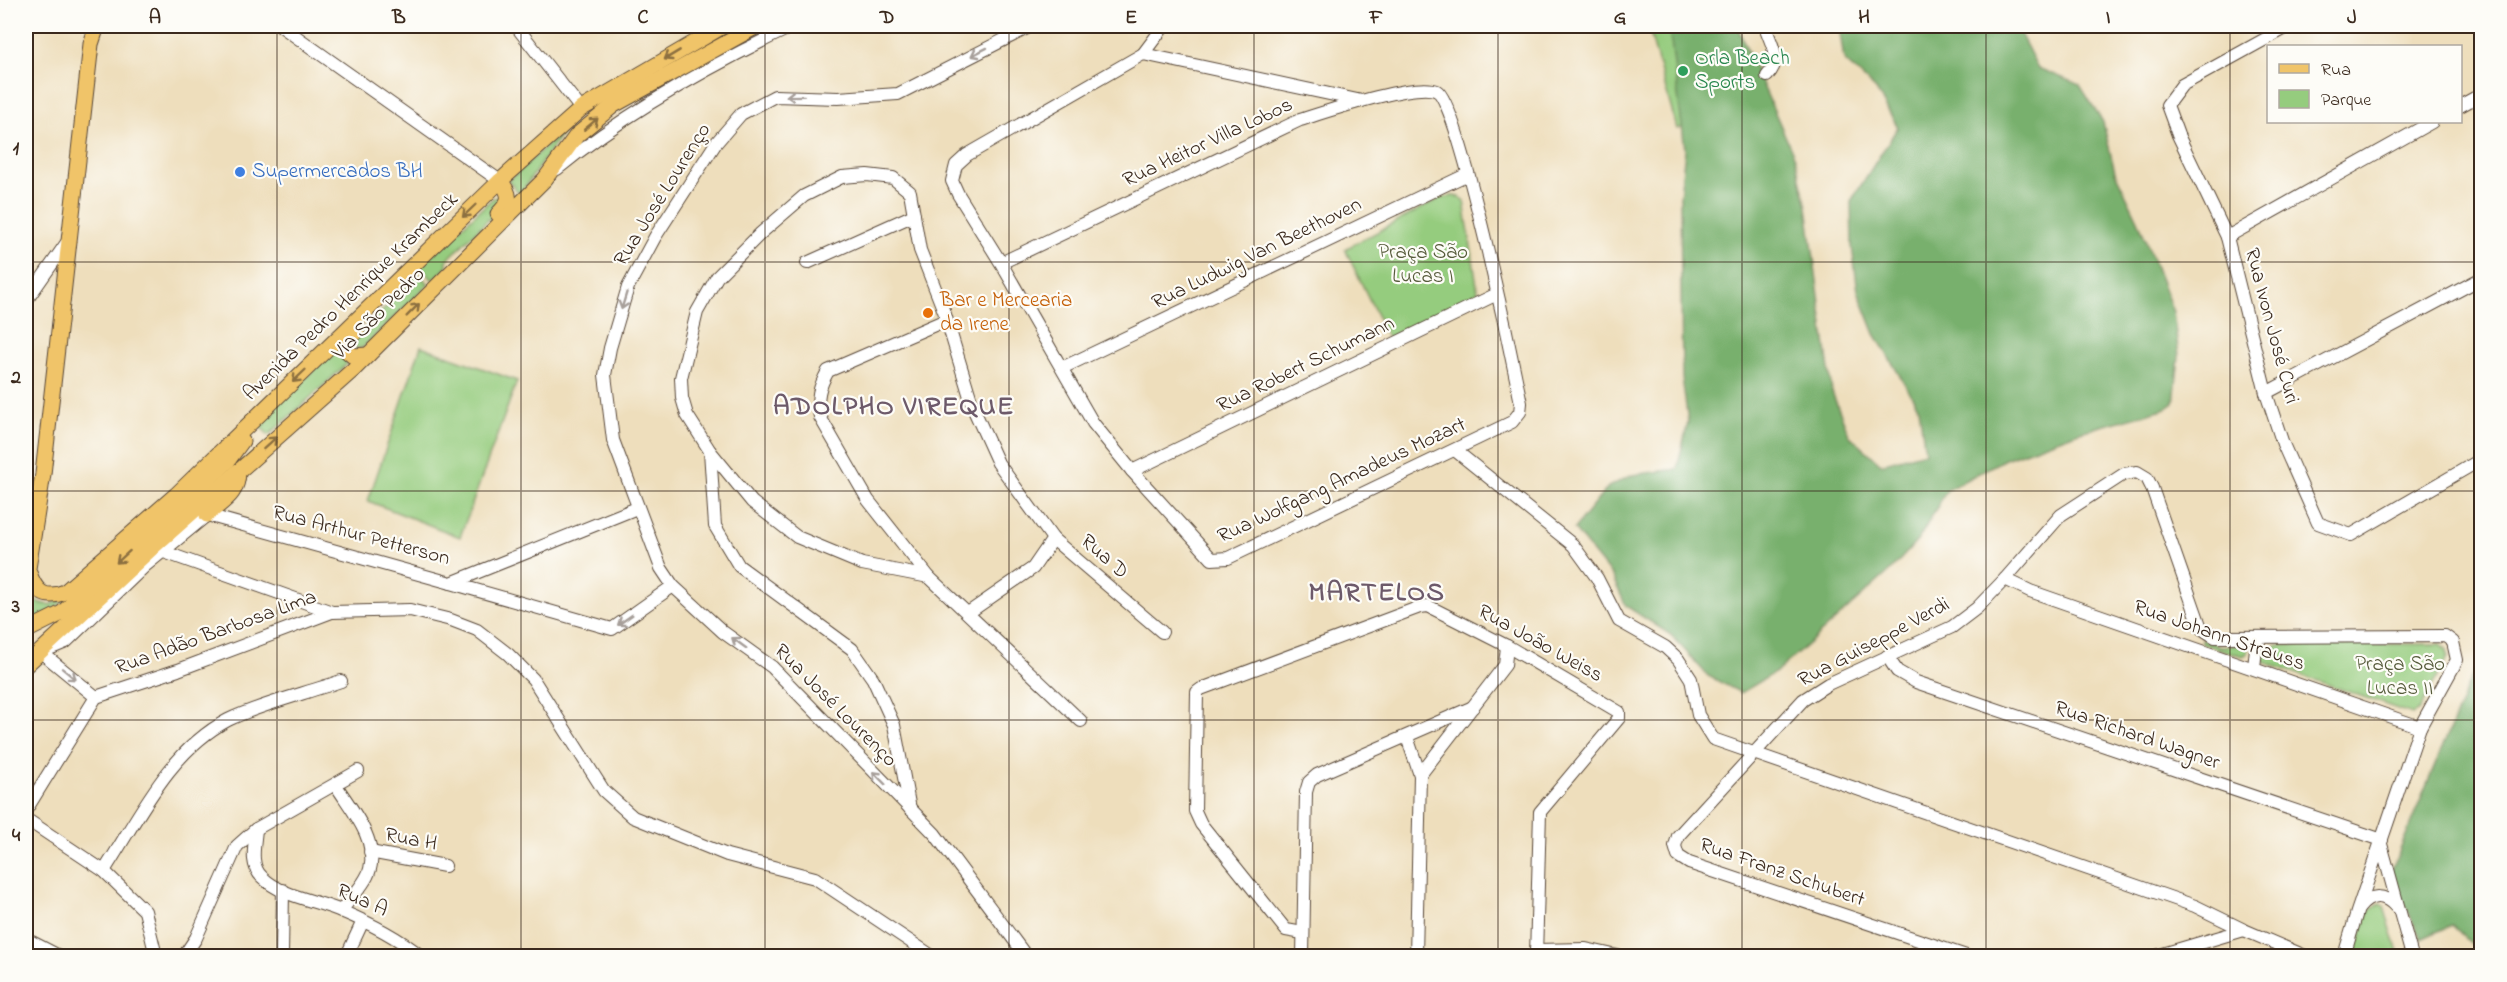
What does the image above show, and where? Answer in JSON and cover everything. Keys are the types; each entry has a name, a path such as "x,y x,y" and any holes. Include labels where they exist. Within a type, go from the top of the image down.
{"main road":[{"path":"27,579 71,237 91,44 97,26"},
{"name":"Via São Pedro","path":"41,652 368,355 545,179 577,135 614,105 757,26"},
{"name":"Avenida Pedro Henrique Krambeck","path":"27,579 42,595 48,596 64,592 176,495 500,181 581,109 712,28"},
{"path":"453,270 453,261 508,204 510,193 500,181"},
{"path":"368,355 353,356 347,351 347,341 398,289 402,284 402,277"},
{"path":"26,631 62,613 226,463 250,424"},
{"path":"207,514 235,491 238,486 238,471"},
{"path":"26,549 34,531"},
{"path":"26,664 41,652"}],"street":[{"path":"281,26 500,181"},
{"path":"516,26 581,109"},
{"path":"545,179 604,132 723,62 793,26"},
{"name":"Rua José Lourenço","path":"1026,957 935,834 772,667 723,632 673,586 661,568 613,440 605,375 610,348 628,287 655,237 716,143 741,114 775,96 838,98 898,94 1031,26"},
{"name":"Rua Wolfgang Amadeus Mozart","path":"1164,26 1143,54 967,155 956,165 952,181 957,194 1001,263 1093,423 1132,471 1212,559 1220,561 1456,451 1512,422 1520,412 1521,403 1468,174 1449,106 1440,93"},
{"path":"1765,26 1777,61 1767,76"},
{"name":"Rua Ivon José Curi","path":"2289,26 2182,85 2167,105 2178,135 2227,237 2266,393 2283,444 2318,523 2351,535 2481,459"},
{"path":"1143,54 1362,101"},
{"name":"Rua Heitor Villa Lobos","path":"1001,263 1300,120 1362,101 1429,88 1440,93"},
{"path":"2462,104 2481,94"},
{"path":"2227,237 2430,123"},
{"name":"Rua Ludwig Van Beethoven","path":"1062,368 1468,174"},
{"path":"929,577 862,564 797,537 752,502 710,452 687,415 682,398 681,378 697,312 717,277 761,233 804,196 842,177 893,177 910,192 920,250 946,320 974,410 998,463 1053,539"},
{"path":"807,263 914,215"},
{"path":"26,301 71,237"},
{"path":"2266,393 2481,278"},
{"name":"Rua Robert Schumann","path":"1132,471 1497,294"},
{"path":"946,320 828,370 819,386 817,402 820,417 868,500 929,577 1081,721"},
{"path":"1456,451 1573,545 1597,578 1619,621 1665,647 1678,658 1690,679 1698,715 1713,740 2195,906 2305,957"},
{"path":"710,452 715,526 739,566 852,649 873,679 894,725 910,808"},
{"name":"Rua Guiseppe Verdi","path":"1753,754 1803,700 1828,684 1952,627 1977,608 2061,515 2124,474 2137,472 2147,478 2201,628"},
{"name":"Rua Arthur Petterson","path":"207,514 451,583 637,508"},
{"path":"96,697 41,652 66,642 146,565 207,514"},
{"name":"Rua D","path":"968,613 1033,568 1053,539 1161,632"},
{"path":"164,552 332,612"},
{"name":"Rua Johann Strauss","path":"2005,579 2030,591 2420,727"},
{"path":"451,583 612,629 673,586"},
{"name":"Rua João Weiss","path":"1303,933 1286,930 1201,824 1195,811 1197,692 1420,607 1435,608 1507,646 1620,712 1619,718 1540,812 1536,953"},
{"name":"Rua Adão Barbosa Lima","path":"26,810 96,697 178,670 332,612 410,610 451,620 477,630 508,654 533,679 604,791 633,817 727,855 815,878 932,957"},
{"path":"2190,646 2201,628 2215,637 2445,636 2453,642 2457,660 2420,727 2356,912 2344,957"},
{"path":"2254,668 2257,638"},
{"path":"1420,775 1505,664 1507,646"},
{"name":"Rua Richard Wagner","path":"1887,656 1897,671 1916,682 2381,842"},
{"path":"104,871 176,761 197,741 228,720 341,681"},
{"path":"1303,957 1306,792 1310,782 1317,775 1353,758 1407,738 1473,707"},
{"path":"1440,723 1447,739"},
{"path":"1407,738 1420,775 1416,957"},
{"name":"Rua Franz Schubert","path":"1753,754 1678,836 1675,846 1678,856 1689,863 1966,957"},
{"path":"184,957 196,938 237,846 256,829 358,771"},
{"path":"336,785 368,837 371,868 365,880 341,911"},
{"path":"26,819 104,871 145,911 156,957"},
{"path":"256,829 253,863 261,876 283,890 282,957"},
{"path":"2381,842 2412,957"},
{"name":"Rua H","path":"370,852 445,866"},
{"name":"Rua A","path":"283,890 363,921 412,954"},
{"path":"2356,912 2364,902 2380,896 2388,898 2397,908"},
{"path":"348,952 363,921"},
{"path":"2156,957 2244,930"},
{"path":"26,939 59,957"},
{"path":"1536,953 1586,949 1618,957"}],"green space":[{"name":"Orla Beach Sports","path":"1648,26 1694,26 1718,116 1677,129"},
{"path":"1669,26 1736,26 1738,29 1795,158 1807,207 1832,392 1849,435 1881,464 1925,452 1919,408 1875,334 1858,291 1852,247 1851,201 1898,127 1876,90 1844,60 1839,26 2016,26 2038,68 2080,85 2103,122 2115,172 2138,220 2173,312 2179,356 2174,403 2167,408 2076,433 2005,459 1947,490 1918,540 1890,571 1778,671 1741,693 1708,676 1671,635 1626,606 1612,576 1574,529 1608,487 1632,475 1677,469 1688,422 1682,377 1680,196 1685,149"},
{"path":"565,129 520,194 508,181"},
{"path":"502,197 503,205 447,260 447,267 433,280 419,266 493,198"},
{"name":"Praça São Lucas I","path":"1460,197 1464,201 1478,292 1388,338 1345,249 1441,198"},
{"path":"415,271 429,284 362,348 354,348 352,340 408,286 409,276"},
{"path":"421,346 517,381 460,537 368,501"},
{"path":"335,350 348,363 269,435 257,424"},
{"path":"67,598 50,612 32,620 33,601 49,605"},
{"path":"2202,639 2220,646 2244,645 2249,650 2243,656 2202,644"},
{"name":"Praça São Lucas II","path":"2440,644 2447,650 2448,657 2419,710 2412,714 2263,662 2265,649 2277,645"},
{"path":"2481,654 2481,953 2452,925 2421,939 2390,874"},
{"path":"2380,904 2384,907 2399,956 2354,956 2369,910"}],"place":[{"name":"Orla Beach Sports","path":"1683,71"},
{"name":"Supermercados BH","path":"240,172"},
{"name":"Bar e Mercearia da Irene","path":"928,313"}],"district":[{"name":"ADOLPHO VIREQUE","path":"894,407"},
{"name":"MARTELOS","path":"1377,593"}]}
